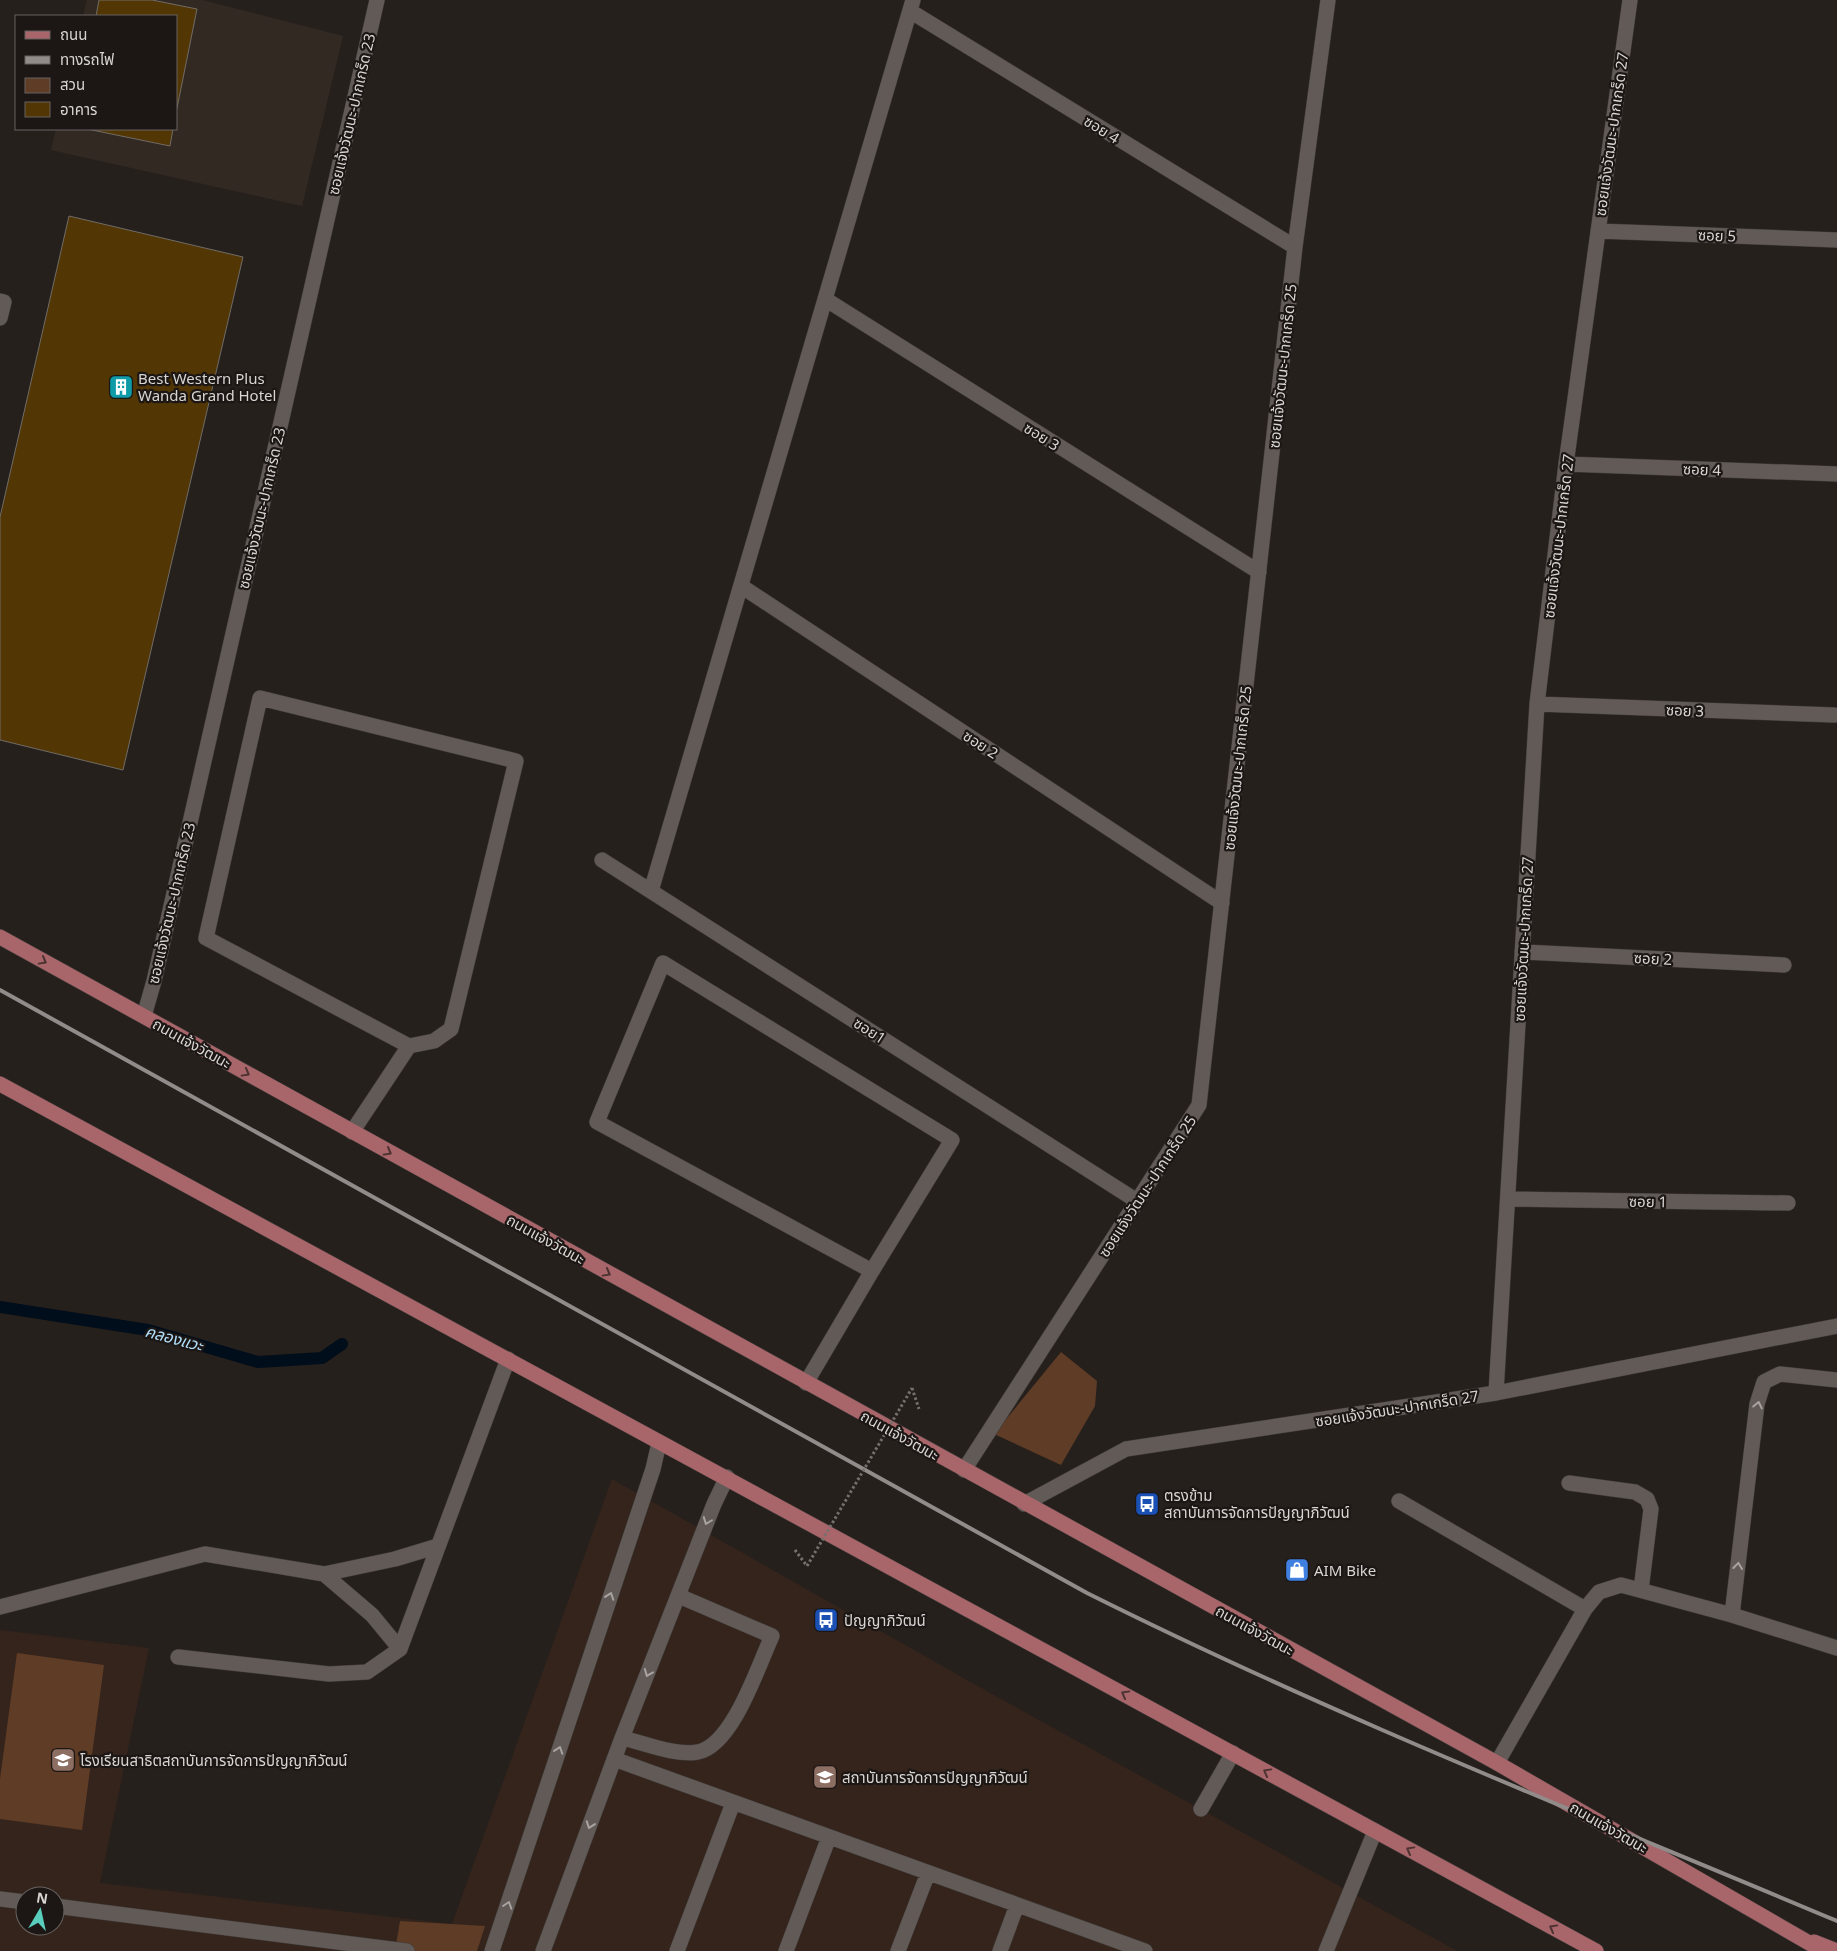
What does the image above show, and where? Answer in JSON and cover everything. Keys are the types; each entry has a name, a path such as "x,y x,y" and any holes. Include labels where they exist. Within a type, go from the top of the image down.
{"main road":[{"name":"ถนนแจ้งวัฒนะ","path":"0,937 1024,1504 1497,1763 1823,1951"},
{"path":"0,1084 508,1359 659,1443 728,1477 1596,1951"},
{"name":"ถนนแจ้งวัฒนะ","path":"1799,1936 1837,1951"}],"street":[{"name":"ซอยแจ้งวัฒนะ-ปากเกร็ด 23","path":"144,1016 154,981 377,0"},
{"name":"ซอยแจ้งวัฒนะ-ปากเกร็ด 25","path":"964,1470 1199,1105 1295,246 1328,0"},
{"name":"ซอยแจ้งวัฒนะ-ปากเกร็ด 27","path":"1024,1504 1126,1449 1496,1393 1537,704 1566,464 1630,0"},
{"name":"ซอย 4","path":"911,5 1295,246"},
{"path":"652,891 911,5"},
{"name":"ซอย 5","path":"1598,231 1837,240"},
{"name":"ซอย 3","path":"825,299 1259,572"},
{"path":"0,301 4,302 0,318"},
{"name":"ซอย 4","path":"1566,464 1837,474"},
{"name":"ซอย 2","path":"741,586 1222,903"},
{"path":"352,1132 409,1046 434,1041 451,1029 516,761 260,698 206,938 409,1046"},
{"name":"ซอย 3","path":"1537,704 1834,715"},
{"name":"ซอย1","path":"602,860 1137,1201"},
{"name":"ซอย 2","path":"1522,952 1784,964"},
{"path":"806,1383 952,1140 663,962 597,1122 872,1271"},
{"name":"ซอย 1","path":"1508,1199 1788,1203"},
{"path":"1496,1393 1836,1326"},
{"path":"178,1657 329,1674 368,1672 400,1649 508,1359"},
{"path":"1732,1614 1757,1404 1764,1382 1780,1374 1837,1380"},
{"path":"492,1951 653,1469 659,1443"},
{"path":"544,1951 622,1738 714,1504 728,1477"},
{"path":"1569,1483 1635,1492 1647,1499 1651,1509 1640,1590"},
{"path":"1399,1500 1585,1609"},
{"path":"0,1607 205,1554 324,1574 395,1559 438,1546"},
{"path":"324,1574 372,1616 400,1649"},
{"path":"1497,1763 1585,1609 1599,1592 1621,1585 1732,1614 1837,1645"},
{"path":"622,1738 675,1751 698,1752 717,1742 731,1726 772,1636 679,1596"},
{"path":"1202,1810 1233,1753"},
{"path":"614,1759 1018,1905 1106,1944 1145,1951"},
{"path":"676,1951 733,1803"},
{"path":"1326,1951 1375,1831"},
{"path":"786,1951 829,1837"},
{"path":"898,1951 928,1873"},
{"path":"0,1899 15,1901"},
{"path":"1000,1951 1018,1905"},
{"path":"65,1907 407,1951"}],"path":[{"path":"793,1547 807,1566 912,1388 919,1410"}],"shaded area":[{"path":"87,0 202,0 343,36 302,206 51,150 56,130 178,130 178,15 83,15"},
{"name":"สถาบันการจัดการปัญญาภิวัฒน์","path":"612,1479 974,1684 1457,1951 0,1951 0,1630 149,1648 100,1883 452,1924"}],"green space":[{"path":"1061,1352 1097,1381 1095,1406 1061,1465 994,1434"},
{"path":"17,1653 104,1665 82,1830 0,1819 0,1779"},
{"path":"400,1921 485,1926 477,1951 395,1951"}],"building":[{"path":"99,0 152,0 197,9 178,103 178,15 96,15"},
{"path":"92,130 173,130 170,146"},
{"name":"Best Western Plus Wanda Grand Hotel","path":"69,216 243,257 123,770 0,740 0,517"}],"waterway":[{"name":"คลองแวะ","path":"0,1307 148,1330 258,1362 322,1358 342,1344"}],"railway":[{"path":"0,990 1087,1593 1179,1638 1365,1722 1553,1803 1837,1921"}],"place":[{"name":"Best Western Plus Wanda Grand Hotel","path":"121,387"},
{"name":"ตรงข้าม สถาบันการจัดการปัญญาภิวัฒน์","path":"1147,1504"},
{"name":"AIM Bike","path":"1297,1570"},
{"name":"ปัญญาภิวัฒน์","path":"826,1620"},
{"name":"โรงเรียนสาธิตสถาบันการจัดการปัญญาภิวัฒน์","path":"63,1760"},
{"name":"สถาบันการจัดการปัญญาภิวัฒน์","path":"825,1777"}]}
